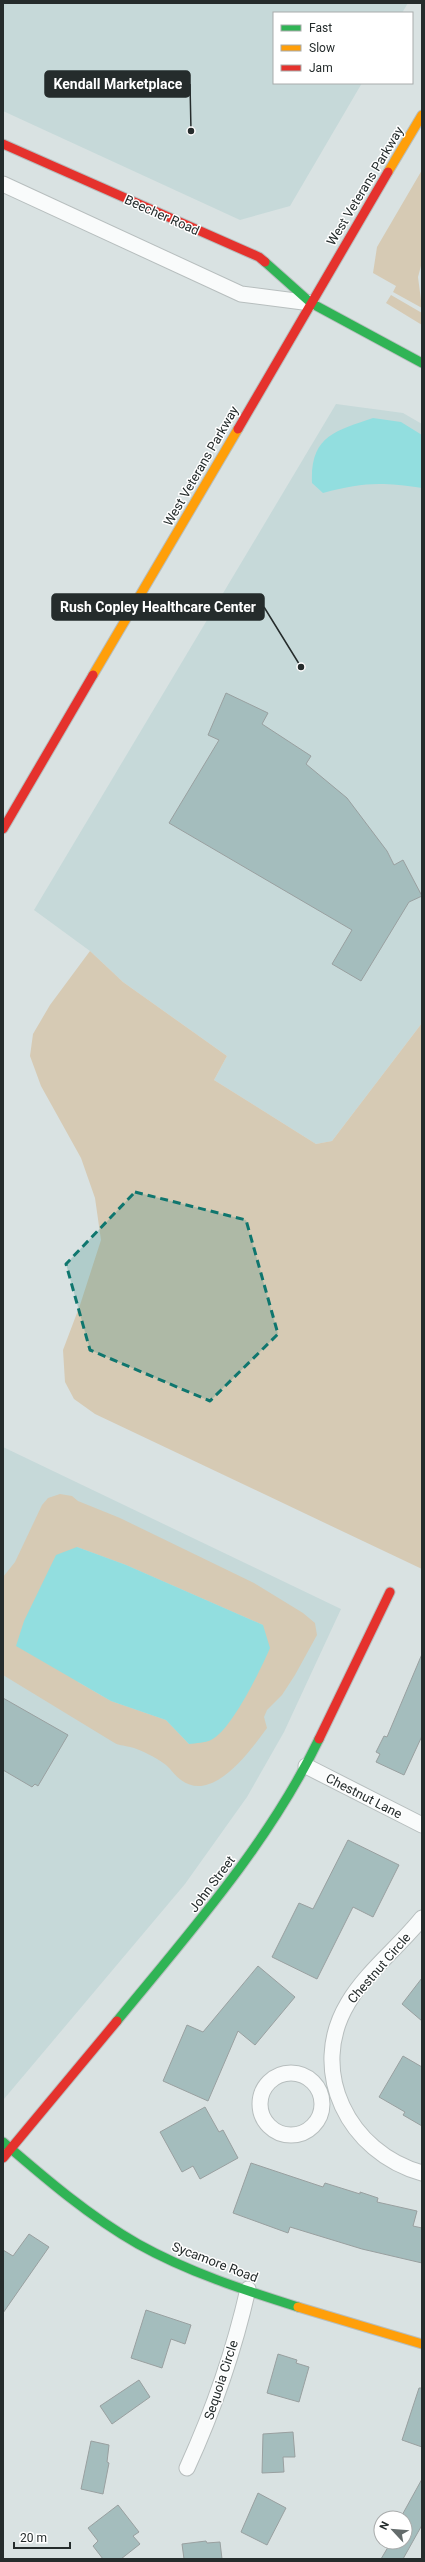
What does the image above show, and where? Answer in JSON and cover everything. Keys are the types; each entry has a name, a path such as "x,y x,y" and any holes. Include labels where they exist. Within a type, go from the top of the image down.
{"street":[{"name":"West Veterans Parkway","path":"3,829 422,115"},
{"name":"Beecher Road","path":"3,144 259,257 311,303 422,363"},
{"name":"Beecher Road","path":"3,184 241,294 311,303"},
{"name":"John Street","path":"3,2158 7,2145 201,1919 248,1857 306,1766 390,1592"},
{"name":"Chestnut Lane","path":"306,1766 422,1825"},
{"name":"Chestnut Circle","path":"422,1918 364,1982 342,2015 333,2043 333,2066 336,2090 346,2115 362,2139 391,2161 422,2173"},
{"path":"297,2074 307,2078 315,2085 320,2095 321,2112 316,2121 304,2132 294,2135 283,2135 267,2124 262,2116 259,2105 261,2094 270,2081 280,2075 297,2074"},
{"path":"320,2095 336,2090"},
{"name":"Sycamore Road","path":"7,2145 71,2198 129,2239 197,2272 422,2344"},
{"name":"Sequoia Circle","path":"187,2468 210,2418 241,2321 248,2289"}],"highlighted area":[{"path":"135,1192 246,1220 278,1334 210,1401 90,1350 66,1264"}],"shaded area":[{"path":"3,3 408,3 403,12 273,12 273,84 361,84 290,206 240,220 3,111"},
{"path":"422,170 422,262 418,277 422,308 393,292 396,286 373,273 377,247"},
{"path":"391,295 422,313 422,325 386,303"},
{"path":"336,404 403,413 422,424 422,1023 332,1141 316,1144 214,1080 227,1056 123,982 90,951 34,910"},
{"path":"90,951 123,982 227,1056 214,1080 316,1144 332,1141 422,1023 422,1569 95,1414 74,1399 65,1382 63,1350 80,1305 101,1240 95,1198 81,1158 41,1086 30,1056 33,1034 50,1005"},
{"path":"3,1447 341,1609 284,1732 247,1797 185,1884 4,2099"},
{"path":"60,1494 72,1496 78,1501 120,1518 254,1583 303,1613 315,1623 317,1635 295,1675 282,1695 267,1710 264,1717 267,1728 241,1760 218,1780 206,1785 193,1786 181,1780 168,1767 148,1754 128,1746 115,1743 3,1675 3,1577 15,1562 42,1505 48,1498","holes":["77,1547 126,1565 263,1625 189,1744 166,1720 111,1701 78,1682"]}],"water":[{"path":"373,418 401,422 422,435 422,488 372,484 323,493 312,483 312,467 315,455 320,445 336,432"},
{"path":"77,1547 126,1565 263,1625 270,1648 245,1698 227,1725 211,1740 189,1744 166,1720 111,1701 16,1646 24,1621 56,1555"}],"building":[{"path":"226,693 268,713 262,724 311,756 306,764 347,798 387,851 394,865 403,860 422,896 409,902 361,981 332,964 352,930 169,823 219,740 208,735"},
{"path":"422,1654 422,1736 404,1775 376,1762 380,1754 376,1752 384,1736 387,1737"},
{"path":"3,1698 68,1735 38,1786 35,1784 32,1787 3,1770"},
{"path":"348,1840 399,1865 373,1917 353,1907 317,1979 272,1957 299,1903 313,1909"},
{"path":"258,1966 295,1997 255,2045 238,2031 208,2101 163,2081 187,2025 203,2032"},
{"path":"422,1978 422,2021 402,2004"},
{"path":"403,2056 422,2067 422,2126 403,2115 405,2112 379,2097"},
{"path":"205,2107 219,2132 223,2130 238,2158 200,2179 193,2166 182,2172 160,2132"},
{"path":"251,2163 323,2187 325,2183 378,2198 377,2202 417,2211 413,2226 422,2228 422,2263 362,2249 290,2227 288,2233 233,2213"},
{"path":"29,2234 49,2247 3,2313 3,2250 13,2256"},
{"path":"146,2310 191,2325 185,2344 171,2339 162,2368 131,2358"},
{"path":"278,2354 297,2360 296,2363 309,2367 299,2402 267,2393"},
{"path":"139,2380 150,2397 112,2424 100,2406"},
{"path":"419,2388 422,2388 422,2447 402,2440"},
{"path":"293,2432 295,2457 283,2457 284,2472 262,2473 263,2434"},
{"path":"91,2441 109,2445 107,2462 109,2463 103,2494 81,2489"},
{"path":"422,2479 422,2525 413,2541 413,2510 405,2510"},
{"path":"258,2493 286,2508 267,2545 241,2532"},
{"path":"118,2505 139,2532 133,2536 140,2544 121,2559 103,2559 93,2546 98,2541 88,2528"},
{"path":"206,2541 207,2543 220,2542 222,2559 184,2559 182,2544"},
{"path":"386,2550 408,2550 403,2559 381,2559"}],"traffic: fast":[{"path":"265,262 311,303 422,363"},
{"path":"117,2021 227,1886 277,1814 319,1739"},
{"path":"3,2142 85,2209 138,2244 196,2272 298,2307"}],"traffic: slow":[{"path":"388,172 422,115"},
{"path":"93,675 238,429"},
{"path":"298,2307 422,2344"}],"traffic: jam":[{"path":"3,144 259,257 265,262"},
{"path":"238,429 388,172"},
{"path":"3,829 93,675"},
{"path":"319,1739 390,1592"},
{"path":"3,2158 117,2021"}],"place":[{"name":"Kendall Marketplace","path":"191,131"},
{"name":"Rush Copley Healthcare Center","path":"301,667"}]}
